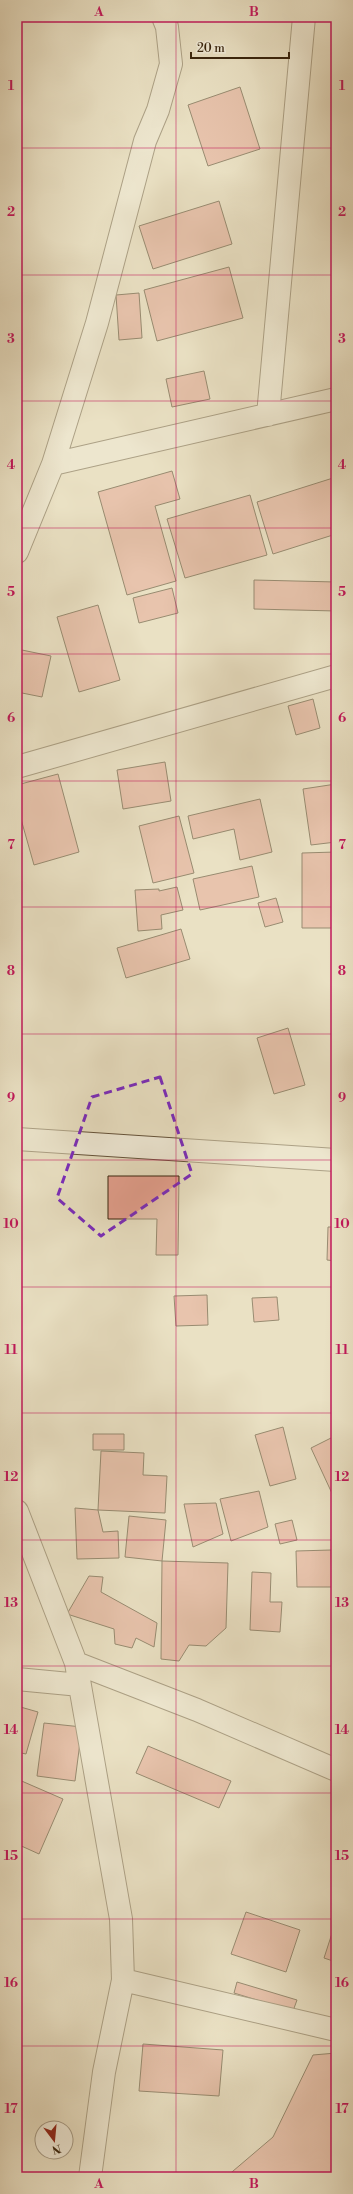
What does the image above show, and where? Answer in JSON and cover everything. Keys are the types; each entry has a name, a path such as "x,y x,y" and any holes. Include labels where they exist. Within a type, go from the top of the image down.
{"street":[{"path":"17,552 53,464 97,323 146,142 158,110 171,64 167,27 163,17"},
{"path":"268,415 304,17"},
{"path":"53,464 336,399"},
{"path":"17,767 336,676"},
{"path":"17,1139 336,1160"},
{"path":"17,1511 76,1663 121,1919 123,1980 104,2072 90,2177"},
{"path":"76,1663 196,1710 336,1770"},
{"path":"17,1679 80,1685"},
{"path":"123,1980 336,2030"}],"highlighted area":[{"path":"160,1077 192,1174 101,1236 57,1198 92,1097"}],"building":[{"path":"240,87 260,149 208,166 188,105"},
{"path":"219,201 232,244 153,269 139,226"},
{"path":"229,267 243,318 157,341 144,290"},
{"path":"139,293 142,338 119,340 116,295"},
{"path":"204,371 210,399 172,407 166,379"},
{"path":"172,471 180,499 155,506 176,581 127,595 98,492"},
{"path":"333,478 336,487 336,534 273,554 257,502"},
{"path":"250,495 267,555 185,578 167,519"},
{"path":"254,580 336,582 336,611 254,609"},
{"path":"172,588 178,613 139,623 133,598"},
{"path":"98,605 120,680 79,692 57,617"},
{"path":"17,649 51,656 42,697 17,692"},
{"path":"313,699 320,728 296,735 288,706"},
{"path":"165,762 171,801 123,809 117,770"},
{"path":"58,774 79,852 34,865 17,805 17,785"},
{"path":"336,784 336,842 311,845 303,789"},
{"path":"260,799 272,852 240,860 234,829 193,839 188,816"},
{"path":"179,816 194,873 153,883 139,826"},
{"path":"336,852 336,928 302,928 302,853"},
{"path":"17,859 21,872 17,874"},
{"path":"252,866 259,897 200,910 193,879"},
{"path":"177,887 183,910 161,915 162,929 138,931 135,890 159,889 159,891"},
{"path":"276,898 283,922 265,927 258,903"},
{"path":"181,929 190,959 126,978 117,948"},
{"path":"288,1028 305,1085 274,1094 257,1038"},
{"path":"108,1176 179,1176 178,1255 156,1255 157,1219 108,1219"},
{"path":"328,1227 336,1227 336,1261 327,1260"},
{"path":"207,1295 208,1325 176,1326 174,1296"},
{"path":"277,1297 279,1320 254,1322 252,1298"},
{"path":"283,1427 296,1479 270,1486 255,1435"},
{"path":"93,1434 124,1434 124,1450 93,1450"},
{"path":"331,1438 336,1448 336,1502 311,1448"},
{"path":"101,1451 144,1453 143,1475 167,1476 165,1513 98,1510"},
{"path":"259,1491 268,1527 231,1541 220,1499"},
{"path":"216,1503 223,1534 193,1547 184,1504"},
{"path":"75,1508 98,1510 103,1532 118,1531 119,1558 77,1559"},
{"path":"129,1516 166,1520 162,1561 125,1557"},
{"path":"292,1520 297,1540 280,1544 275,1524"},
{"path":"331,1550 332,1587 297,1587 296,1551"},
{"path":"162,1561 228,1563 226,1628 206,1646 189,1645 179,1661 161,1659"},
{"path":"252,1572 271,1573 270,1602 282,1602 280,1632 250,1630"},
{"path":"89,1576 103,1577 101,1592 157,1623 154,1647 136,1638 132,1648 115,1644 114,1629 67,1614"},
{"path":"17,1706 38,1712 26,1754 17,1752"},
{"path":"44,1723 82,1727 75,1781 37,1776"},
{"path":"148,1746 231,1781 219,1808 136,1773"},
{"path":"17,1779 63,1799 39,1854 17,1844"},
{"path":"246,1912 300,1930 286,1972 231,1954"},
{"path":"336,1921 336,1962 324,1958"},
{"path":"237,1982 297,2000 293,2011 234,1993"},
{"path":"143,2044 223,2050 219,2096 139,2091"},
{"path":"336,2053 336,2168 325,2177 226,2177 273,2137 313,2055"}]}
